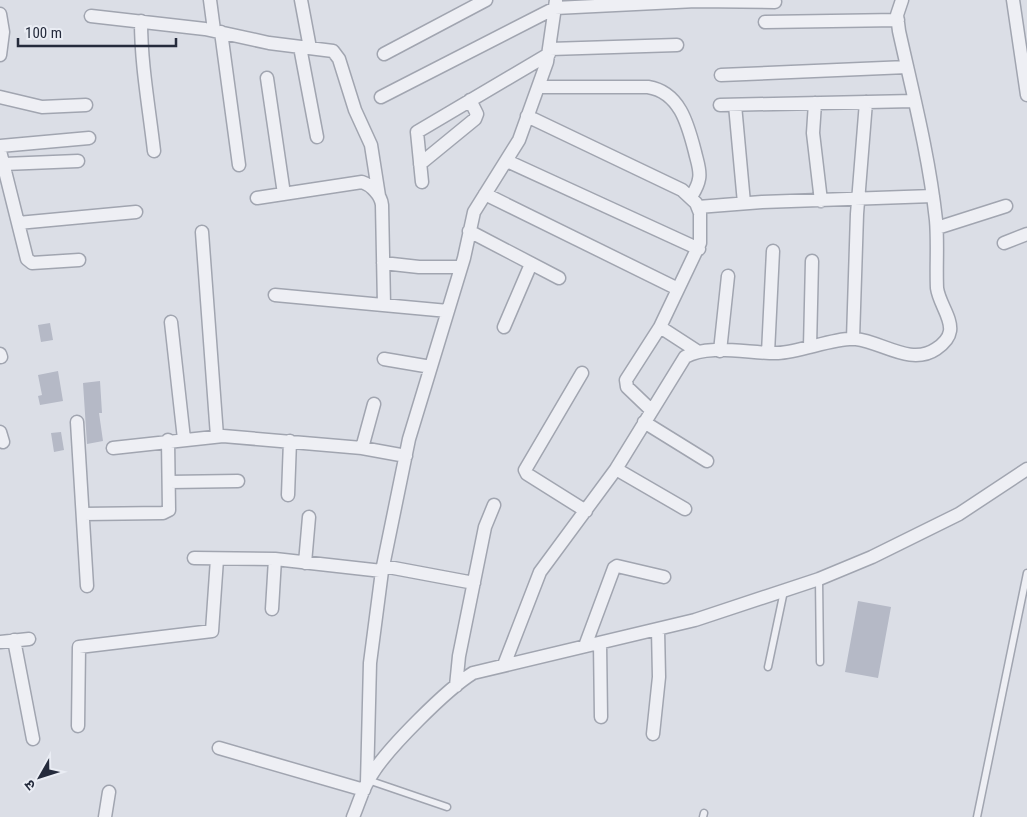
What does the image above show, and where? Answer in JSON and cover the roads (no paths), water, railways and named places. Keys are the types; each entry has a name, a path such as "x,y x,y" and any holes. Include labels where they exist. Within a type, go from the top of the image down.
{"street":[{"path":"210,0 217,31 239,165"},
{"path":"301,0 317,137"},
{"path":"384,54 486,0"},
{"path":"504,665 540,572 616,469 677,367 685,357 697,351 768,353 853,339 912,354 925,354 936,349 947,338 950,331 949,322 940,303 937,288 937,228 928,161 906,67 898,20 899,3 902,0"},
{"path":"1013,0 1027,95"},
{"path":"381,97 556,4 690,1 775,2"},
{"path":"366,784 369,676 383,569 406,456 461,267 474,212 519,140 550,51 556,4"},
{"path":"0,14 2,32 0,55"},
{"path":"91,16 217,31 269,43 332,51 339,58 355,110 371,145 382,205 384,305"},
{"path":"765,22 898,20"},
{"path":"142,22 141,59 146,78 154,150"},
{"path":"422,182 417,132 550,51 677,45"},
{"path":"721,75 906,67"},
{"path":"267,78 284,194"},
{"path":"538,87 648,87 662,92 678,107 687,119 700,172 694,202"},
{"path":"0,97 42,107 86,105"},
{"path":"420,164 475,119 477,114 470,100"},
{"path":"720,105 914,101"},
{"path":"853,339 858,200 866,102"},
{"path":"815,103 813,133 821,200"},
{"path":"735,104 744,203"},
{"path":"527,116 682,190 694,202 700,213 698,249 660,327 626,380 627,387 651,410"},
{"path":"0,146 90,138"},
{"path":"0,151 28,261 32,263 79,260"},
{"path":"4,164 78,161"},
{"path":"507,161 698,249"},
{"path":"257,198 362,182 370,186 379,196"},
{"path":"485,194 678,289"},
{"path":"694,202 744,203 932,196"},
{"path":"937,228 1006,206"},
{"path":"18,223 136,212"},
{"path":"469,231 559,278"},
{"path":"202,232 217,436"},
{"path":"1004,243 1027,234"},
{"path":"768,353 773,251"},
{"path":"810,347 812,261"},
{"path":"383,263 419,267 461,267"},
{"path":"504,327 531,264"},
{"path":"720,351 728,276"},
{"path":"275,295 448,311"},
{"path":"170,322 184,439"},
{"path":"660,327 697,351"},
{"path":"384,359 431,367"},
{"path":"582,373 526,470 527,474 586,512"},
{"path":"362,448 374,404"},
{"path":"77,422 87,586"},
{"path":"644,422 707,461"},
{"path":"113,448 168,440 217,436 362,448 406,456"},
{"path":"83,514 167,512 170,507 168,440"},
{"path":"288,496 290,441"},
{"path":"616,469 686,509"},
{"path":"353,817 366,784 390,750 456,686 473,673 731,610 819,579 872,557 959,514 1027,469"},
{"path":"169,482 238,481"},
{"path":"456,686 459,656 485,527 494,505"},
{"path":"305,563 309,517"},
{"path":"194,558 275,559 383,569 474,583"},
{"path":"78,726 79,646 212,631 217,559"},
{"path":"272,609 275,559"},
{"path":"585,646 614,568 617,566 664,578"},
{"path":"653,734 659,677 658,629"},
{"path":"0,642 29,639"},
{"path":"14,640 33,740"},
{"path":"600,643 601,717"},
{"path":"219,748 366,784"},
{"path":"104,817 109,792"}],"lane":[{"path":"976,817 1027,573"},
{"path":"819,579 820,662"},
{"path":"768,667 784,591"},
{"path":"366,784 447,807"}]}
